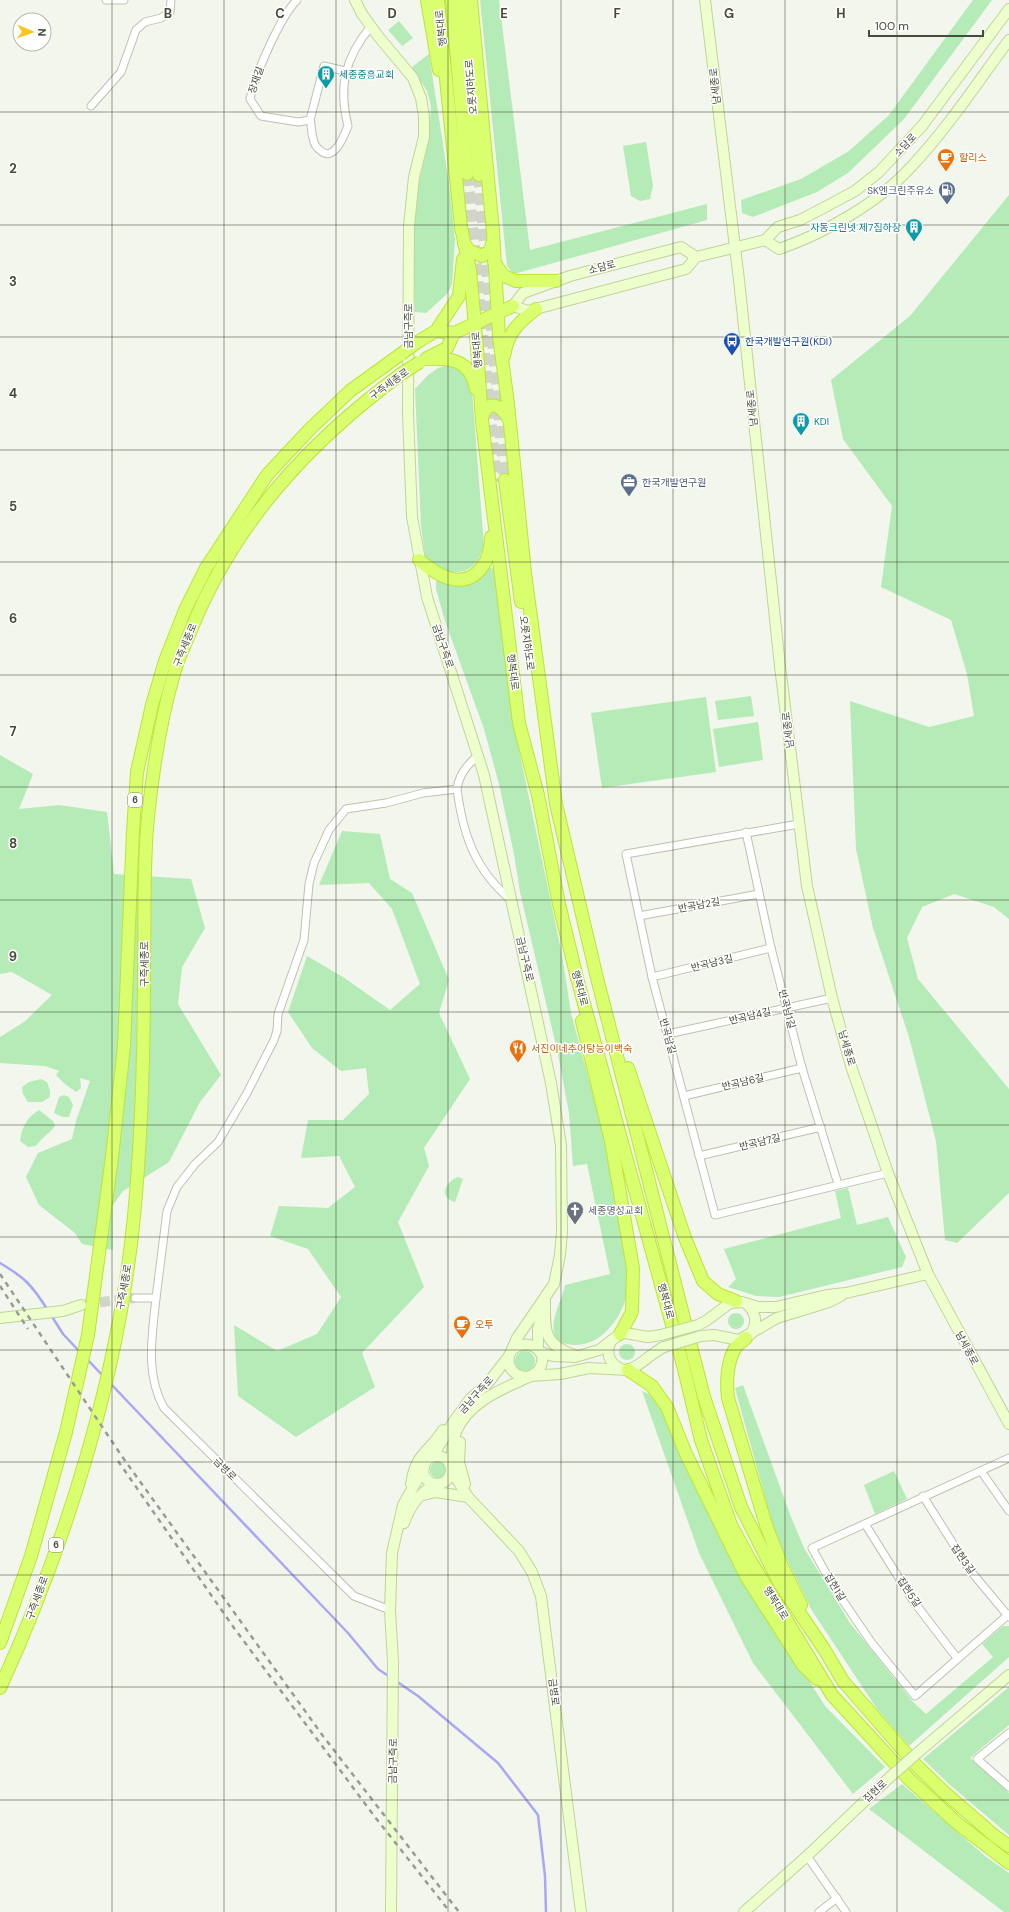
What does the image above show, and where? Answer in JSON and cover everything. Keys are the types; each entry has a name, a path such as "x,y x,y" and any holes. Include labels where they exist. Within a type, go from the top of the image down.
{"highway":[{"path":"426,0 438,67 448,94"},
{"name":"행복대로","path":"438,0 464,244 470,270 482,421 520,723 538,796 559,904 577,978 662,1289 701,1440 731,1525 750,1560 832,1695 909,1779 957,1823 1009,1863"},
{"name":"오롯지하도로","path":"452,0 473,175 463,0"},
{"name":"행복대로","path":"471,0 494,237 498,336 503,365 525,573 556,804 596,974 704,1397 742,1507 780,1584 824,1649 842,1681 916,1765 944,1792 996,1837 1009,1846"},
{"path":"464,244 470,251 482,256 490,251 494,237"},
{"path":"454,333 436,331 459,296 464,244"},
{"path":"494,262 504,276 516,281 556,281"},
{"name":"소담로","path":"474,322 513,306"},
{"path":"503,365 507,341 517,324 536,309"},
{"name":"구즉세종로","path":"0,1688 17,1652 52,1559 75,1490 102,1399 112,1356 133,1229 139,1160 144,1039 147,820 157,747 176,669 196,618 215,577 240,535 276,488 313,449 359,405 401,374 423,360 447,348 454,333 474,322"},
{"name":"구즉세종로","path":"0,1643 31,1556 66,1432 88,1335 112,1157 124,1046 137,772 152,705 165,662 185,610 206,568 267,475 309,430 350,391 419,341 436,331"},
{"path":"423,360 454,360 468,369 475,381 482,421"},
{"path":"482,421 484,412 487,408 493,406 502,408 509,421"},
{"name":"오롯지하도로","path":"538,796 508,583 501,481 534,691 556,804"},
{"path":"419,560 435,572 452,579 465,578 480,570 491,551 491,498"},
{"path":"596,974 620,1037 632,1080 685,1238 703,1281 718,1294 736,1301"},
{"path":"577,978 582,1027 611,1141 633,1268 632,1312 615,1338"},
{"path":"748,1336 736,1347 731,1359 726,1387 728,1398 766,1525 780,1564 824,1649"},
{"path":"625,1369 652,1386 667,1407 686,1454 746,1576 803,1665 832,1695"}],"street":[{"path":"106,0 124,0"},
{"path":"91,106 121,72 136,30 145,22 161,18 170,12 171,0"},
{"name":"장재길","path":"296,0 283,20 264,59 254,81 250,99 261,116 298,122 310,120"},
{"name":"금남구즉로","path":"355,0 371,26 413,78 421,98 424,116 424,137 412,189 408,241 410,488 412,517 427,597 479,755 552,1083 561,1145 560,1255 554,1284 545,1300 520,1333 510,1353 473,1403 456,1432 451,1468"},
{"name":"남세종로","path":"705,0 734,248 770,582 799,824 808,886 832,998 851,1066 888,1173 928,1274 1009,1424"},
{"name":"소담로","path":"696,257 681,248 570,276 523,293 513,306 528,311 686,269 696,257 765,240 778,227 800,220 855,190 879,172 922,126 1009,9"},
{"path":"345,71 324,66 310,120 316,148 324,154 330,154 334,151 348,126 343,98 345,71 360,39 371,26"},
{"name":"소담로","path":"765,240 779,249 805,240 851,214 886,189 909,169 935,139 1009,40"},
{"path":"479,755 466,767 458,783 457,790 461,820 476,859 498,889 512,900"},
{"name":"금병로","path":"390,1610 354,1596 164,1408 156,1394 152,1372 152,1340 167,1211 177,1187 195,1164 218,1142 247,1093 274,1040 277,1031 278,1014 304,940 310,884 314,863 329,830 346,809 386,803 423,793 457,790"},
{"name":"반곡남길","path":"799,824 626,854 652,978 715,1215 888,1173"},
{"name":"반곡남1길","path":"746,832 771,948 786,1007 802,1068 838,1184"},
{"name":"반곡남2길","path":"639,916 759,894"},
{"name":"반곡남3길","path":"652,978 771,948"},
{"name":"반곡남4길","path":"668,1034 832,998"},
{"name":"반곡남6길","path":"684,1096 802,1068"},
{"name":"반곡남7길","path":"699,1156 821,1127"},
{"path":"846,1293 829,1302 777,1318 763,1325 748,1336 733,1340 714,1335 701,1336 664,1347 649,1355 634,1368 589,1368 560,1374 529,1377 518,1375 513,1372 510,1367 510,1353 520,1344 532,1345 539,1351 553,1356 579,1356 599,1350 615,1338 625,1333 648,1337 698,1326 724,1306 736,1301 758,1307 776,1307 928,1274"},
{"path":"135,1298 156,1298"},
{"path":"545,1300 545,1329 550,1341 559,1349 579,1356"},
{"name":"금남구즉로","path":"433,1456 452,1424 473,1403 529,1377 540,1368 542,1362 539,1351 538,1330 545,1300"},
{"path":"0,1318 63,1311 81,1304"},
{"path":"748,1305 752,1310 756,1322 748,1336"},
{"path":"615,1338 608,1352 609,1358 616,1366 625,1369"},
{"path":"497,1392 542,1381 560,1374"},
{"path":"411,1488 417,1461 422,1454 439,1436 448,1422 473,1403"},
{"path":"468,1497 459,1462 459,1452 463,1429 473,1403"},
{"path":"433,1456 442,1456 446,1458 468,1497 429,1481 426,1478 424,1468 426,1463 433,1456"},
{"name":"집현1길","path":"1009,1458 812,1548 833,1586 862,1629 915,1696 957,1658 1009,1615"},
{"name":"금남구즉로","path":"391,1912 393,1662 390,1610 392,1553 402,1505 424,1468"},
{"path":"438,1484 448,1478 451,1468"},
{"path":"980,1471 1009,1511"},
{"name":"금남구즉로","path":"390,1610 396,1557 408,1511 426,1489 438,1484"},
{"path":"420,1496 436,1492 468,1497"},
{"name":"집현3길","path":"923,1496 969,1569 1009,1615"},
{"name":"금병로","path":"468,1497 519,1551 532,1572 541,1596 581,1912"},
{"name":"집현5길","path":"865,1524 914,1602 957,1658"},
{"name":"집현로","path":"744,1912 807,1856 890,1777 1009,1675"},
{"path":"1009,1733 977,1759 1009,1787"},
{"path":"807,1856 846,1912"},
{"path":"819,1912 837,1898"}],"green space":[{"path":"480,0 499,0 530,250 707,204 707,220 514,274 507,266"},
{"path":"973,0 992,0 904,119 848,173 817,192 753,217 742,213 741,200 801,179 849,151 889,115"},
{"path":"399,21 413,38 402,46 388,30"},
{"path":"429,54 449,183 455,240 452,284 447,294 426,313 415,312 413,242 418,187 429,140 431,106 427,91 412,67"},
{"path":"646,142 653,186 650,199 640,201 631,196 623,146"},
{"path":"1009,195 1009,919 994,907 954,894 922,907 907,938 918,979 1009,1089 1009,1193 957,1243 945,1240 936,1141 909,1037 873,928 856,849 850,701 929,727 974,716 967,674 951,620 881,587 892,506 843,439 831,380 910,316"},
{"path":"449,365 465,371 472,391 484,546 478,560 472,567 464,571 449,574 426,562 421,526 415,389 428,375 438,368"},
{"path":"488,567 494,569 516,736 562,955 571,1013 604,1136 629,1279 628,1291 624,1303 619,1315 611,1326 602,1335 591,1342 580,1345 563,1343 557,1339 554,1333 553,1327 555,1315 565,1285 610,1274 587,1164 573,1166 569,1113 558,1054 520,892 514,854 499,784 484,729 445,621 436,589 436,581 441,578 450,581"},
{"path":"751,696 754,716 718,720 715,701"},
{"path":"706,697 716,772 602,788 591,713"},
{"path":"758,722 763,760 719,767 713,729"},
{"path":"0,755 33,774 19,809 59,805 107,812 114,874 191,879 205,928 182,967 178,1004 221,1075 200,1102 169,1162 123,1191 113,1205 113,1250 82,1244 75,1233 39,1205 26,1177 38,1153 72,1139 76,1121 90,1081 80,1078 81,1088 76,1092 56,1075 59,1071 45,1066 0,1063 0,1037 24,1022 52,995 12,972 0,974"},
{"path":"342,831 380,834 390,879 412,893 449,980 439,1013 470,1079 424,1148 429,1166 398,1222 424,1287 362,1353 375,1387 296,1437 238,1396 234,1325 277,1351 317,1334 341,1297 308,1249 270,1236 279,1206 328,1208 355,1187 339,1156 301,1158 308,1120 343,1120 369,1094 366,1068 341,1071 312,1048 288,1012 307,956 343,977 390,1010 420,984 392,909 369,883 319,885"},
{"path":"41,1079 47,1082 50,1097 42,1102 28,1102 23,1094 22,1087 29,1082"},
{"path":"64,1095 69,1097 73,1105 69,1117 63,1117 54,1113 59,1097"},
{"path":"39,1110 53,1121 55,1126 36,1146 28,1147 20,1141 22,1131 28,1119"},
{"path":"458,1177 463,1179 455,1202 446,1197 445,1190 453,1179"},
{"path":"848,1188 857,1225 888,1217 906,1257 902,1267 779,1297 756,1296 728,1287 736,1279 724,1249 841,1218 835,1191"},
{"path":"733,1313 739,1313 744,1318 742,1327 739,1329 733,1329 728,1324 728,1318"},
{"path":"624,1344 630,1344 635,1349 633,1358 630,1360 624,1360 619,1355 619,1349"},
{"path":"525,1351 532,1354 535,1361 532,1368 525,1371 518,1368 515,1361 518,1354"},
{"path":"743,1385 791,1517 804,1548 850,1623 913,1702 926,1714 993,1657 982,1644 1003,1626 1009,1626 1009,1657 909,1746 877,1709 811,1609 776,1537 735,1388"},
{"path":"642,1391 649,1394 665,1414 749,1586 825,1706 885,1767 853,1794 753,1663 699,1553"},
{"path":"438,1462 445,1467 446,1470 441,1477 438,1478 431,1473 430,1470 435,1463"},
{"path":"894,1471 907,1499 875,1514 864,1485"},
{"path":"1009,1687 1009,1725 970,1758 1009,1793 1009,1835 949,1784 923,1759"},
{"path":"902,1784 985,1856 1009,1873 1009,1912 1004,1912 869,1809"}],"waterway":[{"path":"0,1263 27,1282 47,1309"},
{"path":"51,1315 63,1334 80,1352"},
{"path":"86,1358 103,1376"},
{"path":"110,1383 348,1633 378,1669 390,1677"},
{"path":"396,1681 418,1696 498,1763 538,1815 545,1876 546,1912"}],"tunnel":[{"path":"467,174 496,482"},
{"path":"479,175 505,480"},
{"path":"85,1304 135,1298"}],"railway":[{"path":"0,1274 121,1455 323,1736 459,1912"},
{"path":"0,1286 28,1329"},
{"path":"118,1461 234,1628 375,1817 450,1912"}],"place":[{"name":"세종중흥교회","path":"326,89"},
{"name":"할리스","path":"946,172"},
{"name":"SK엔크린주유소","path":"947,205"},
{"name":"자동크린넷 제7집하장","path":"914,242"},
{"name":"한국개발연구원(KDI)","path":"732,356"},
{"name":"KDI","path":"801,436"},
{"name":"한국개발연구원","path":"629,497"},
{"name":"서진이네추어탕능이백숙","path":"518,1063"},
{"name":"세종명성교회","path":"575,1225"},
{"name":"오투","path":"462,1339"}]}
